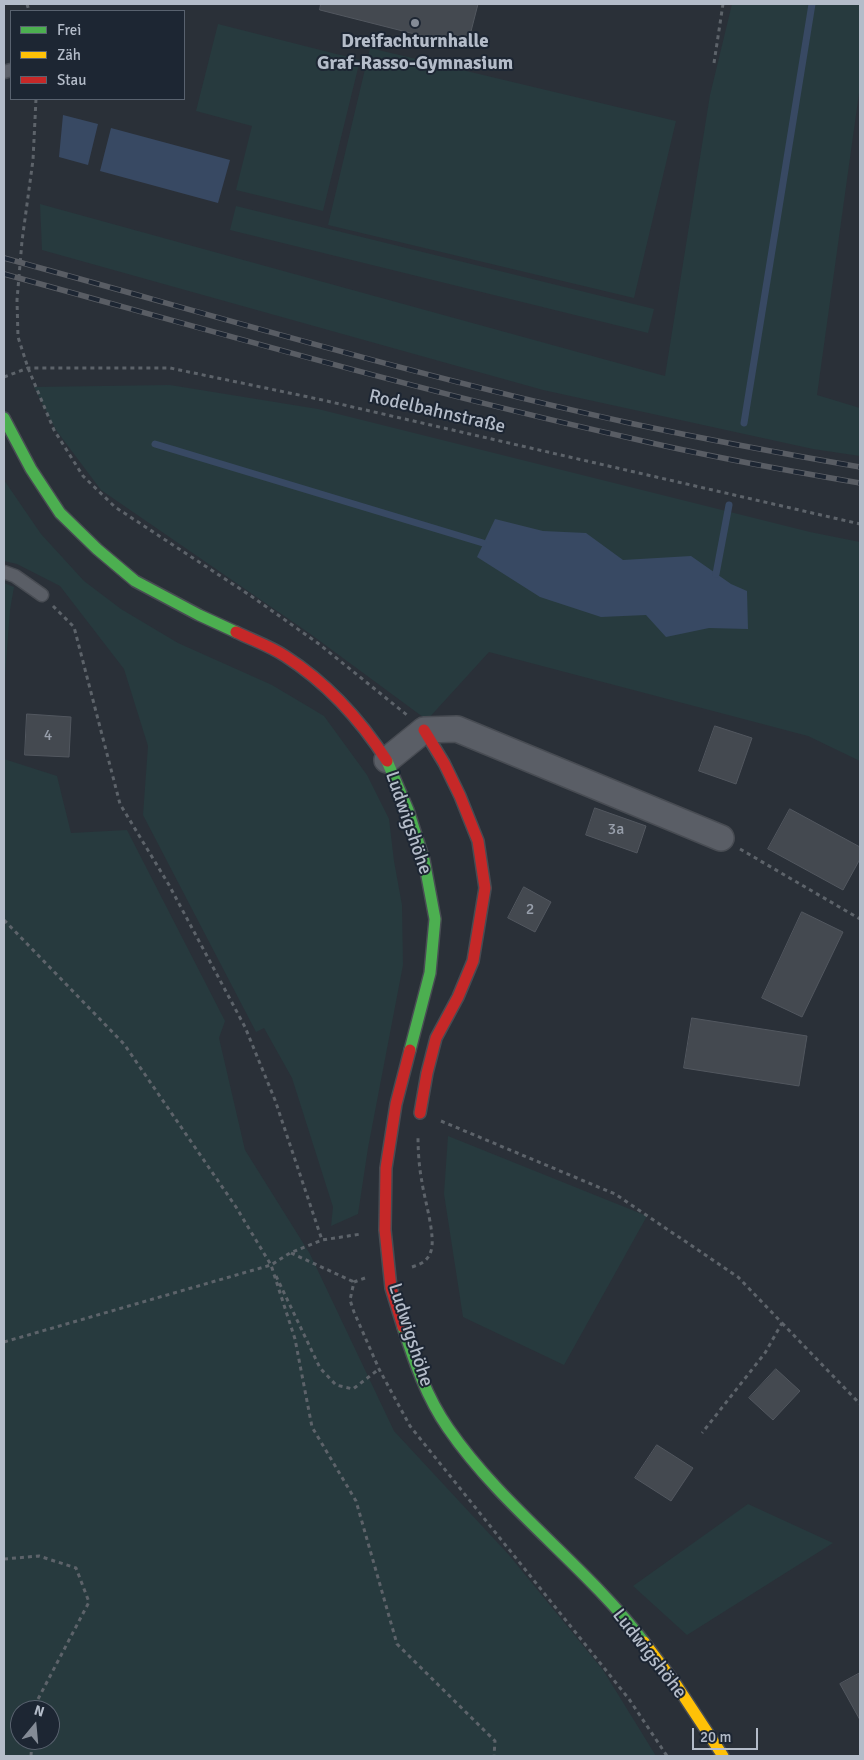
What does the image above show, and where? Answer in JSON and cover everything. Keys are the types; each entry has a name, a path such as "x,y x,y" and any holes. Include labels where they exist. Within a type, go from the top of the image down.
{"main road":[{"name":"Ludwigshöhe","path":"4,419 32,469 60,513 97,549 135,581 199,615 284,655 327,687 359,721 387,760 408,810 424,860 435,919 430,973 394,1113 386,1168 385,1230 391,1288 405,1332 426,1389 447,1427 475,1464 602,1595 639,1636 675,1683 723,1756"},
{"path":"420,1112 436,1038 458,997 473,961 485,888 478,841 464,805 444,763 424,730"}],"street":[{"path":"424,730 456,729 721,838"},
{"name":"Ludwigshöhe","path":"387,760 424,730"}],"lane":[{"path":"4,572 15,576 42,595"}],"path":[{"path":"714,63 723,4"},
{"path":"36,100 33,160 16,300 18,338 28,368 54,430 83,476 115,507 251,596 319,644 424,730"},
{"name":"Rodelbahnstraße","path":"4,377 28,368 170,368 318,398 860,524"},
{"path":"42,595 74,627 120,804 168,885 245,1027 275,1100 322,1240"},
{"path":"721,838 860,919"},
{"path":"4,920 124,1044 236,1207 271,1264 320,1368 336,1386 353,1389 378,1369"},
{"path":"411,1268 422,1264 428,1258 432,1249 432,1237 418,1153 420,1112 615,1194 738,1277 860,1404"},
{"path":"4,1342 271,1264 290,1253 322,1240 385,1230"},
{"path":"290,1253 354,1282 367,1276"},
{"path":"271,1264 295,1339 312,1427 356,1501 397,1644 495,1741 494,1756"},
{"path":"354,1282 350,1300 378,1369 410,1426 629,1699 667,1756"},
{"path":"702,1433 765,1353 782,1323"},
{"path":"4,1560 39,1556 76,1568 89,1602 37,1700"}],"green space":[{"path":"732,4 860,4 860,86 817,395 860,408 860,456 813,449 543,390 42,250 40,204 665,376 710,95"},
{"path":"218,24 360,60 323,211 236,190 252,126 196,111"},
{"path":"370,48 676,121 634,298 328,225"},
{"path":"236,206 654,309 648,333 230,230"},
{"path":"170,385 318,409 810,532 860,542 860,761 808,736 489,652 427,720 309,633 101,490 56,430 34,387"},
{"path":"4,480 41,534 84,581 121,609 178,643 272,685 324,716 367,775 389,819 402,905 403,965 368,1148 358,1214 331,1226 333,1207 292,1078 264,1028 256,1032 143,815 148,746 124,669 60,586 17,564 4,561"},
{"path":"4,583 14,587 10,610 4,689"},
{"path":"4,759 57,776 71,833 127,830 225,1021 219,1038 245,1150 310,1254 394,1431 509,1555 603,1670 656,1756 4,1756"},
{"path":"448,1136 647,1216 564,1365 463,1317 444,1194"},
{"path":"748,1504 833,1543 687,1635 633,1586"}],"water":[{"path":"63,115 98,124 88,165 59,157"},
{"path":"111,128 230,160 218,203 100,171"},
{"path":"495,519 543,531 586,533 623,560 691,556 731,584 747,591 748,629 709,628 666,637 646,615 601,617 540,597 477,557"}],"building":[{"name":"Dreifachturnhalle Graf-Rasso-Gymnasium","path":"321,4 478,4 468,43 455,39 454,44 320,10"},
{"path":"27,714 71,717 69,757 25,755"},
{"path":"715,726 752,738 736,784 699,771"},
{"path":"595,808 646,826 637,853 586,835"},
{"path":"790,809 860,847 860,859 843,890 768,849"},
{"path":"524,887 551,902 535,932 508,918"},
{"path":"802,912 843,932 802,1017 762,998"},
{"path":"692,1018 807,1036 799,1086 684,1068"},
{"path":"776,1369 800,1391 773,1420 749,1398"},
{"path":"657,1445 693,1468 671,1501 635,1478"},
{"path":"860,1673 860,1720 840,1684"}],"waterway":[{"path":"744,423 812,4"},
{"path":"155,444 483,543"},
{"path":"716,574 729,505"}],"railway":[{"path":"4,258 476,387 690,436 860,467"},
{"path":"4,274 472,401 659,445 860,483"}],"traffic: fast":[{"path":"4,418 31,469 60,513 97,549 135,581 199,615 236,632"},
{"path":"387,761 408,810 424,860 435,919 430,973 410,1050"},
{"path":"403,1327 427,1392 440,1416 470,1457 519,1511 596,1587 644,1642"}],"traffic: slow":[{"path":"644,1642 675,1683 723,1756"}],"traffic: jam":[{"path":"236,632 279,652 315,678 354,716 387,761"},
{"path":"420,1113 436,1038 458,997 473,961 485,888 478,841 444,763 424,730"},
{"path":"403,1327 391,1288 385,1230 386,1168 396,1104 410,1050"}],"place":[{"name":"Dreifachturnhalle Graf-Rasso-Gymnasium","path":"415,23"}]}
